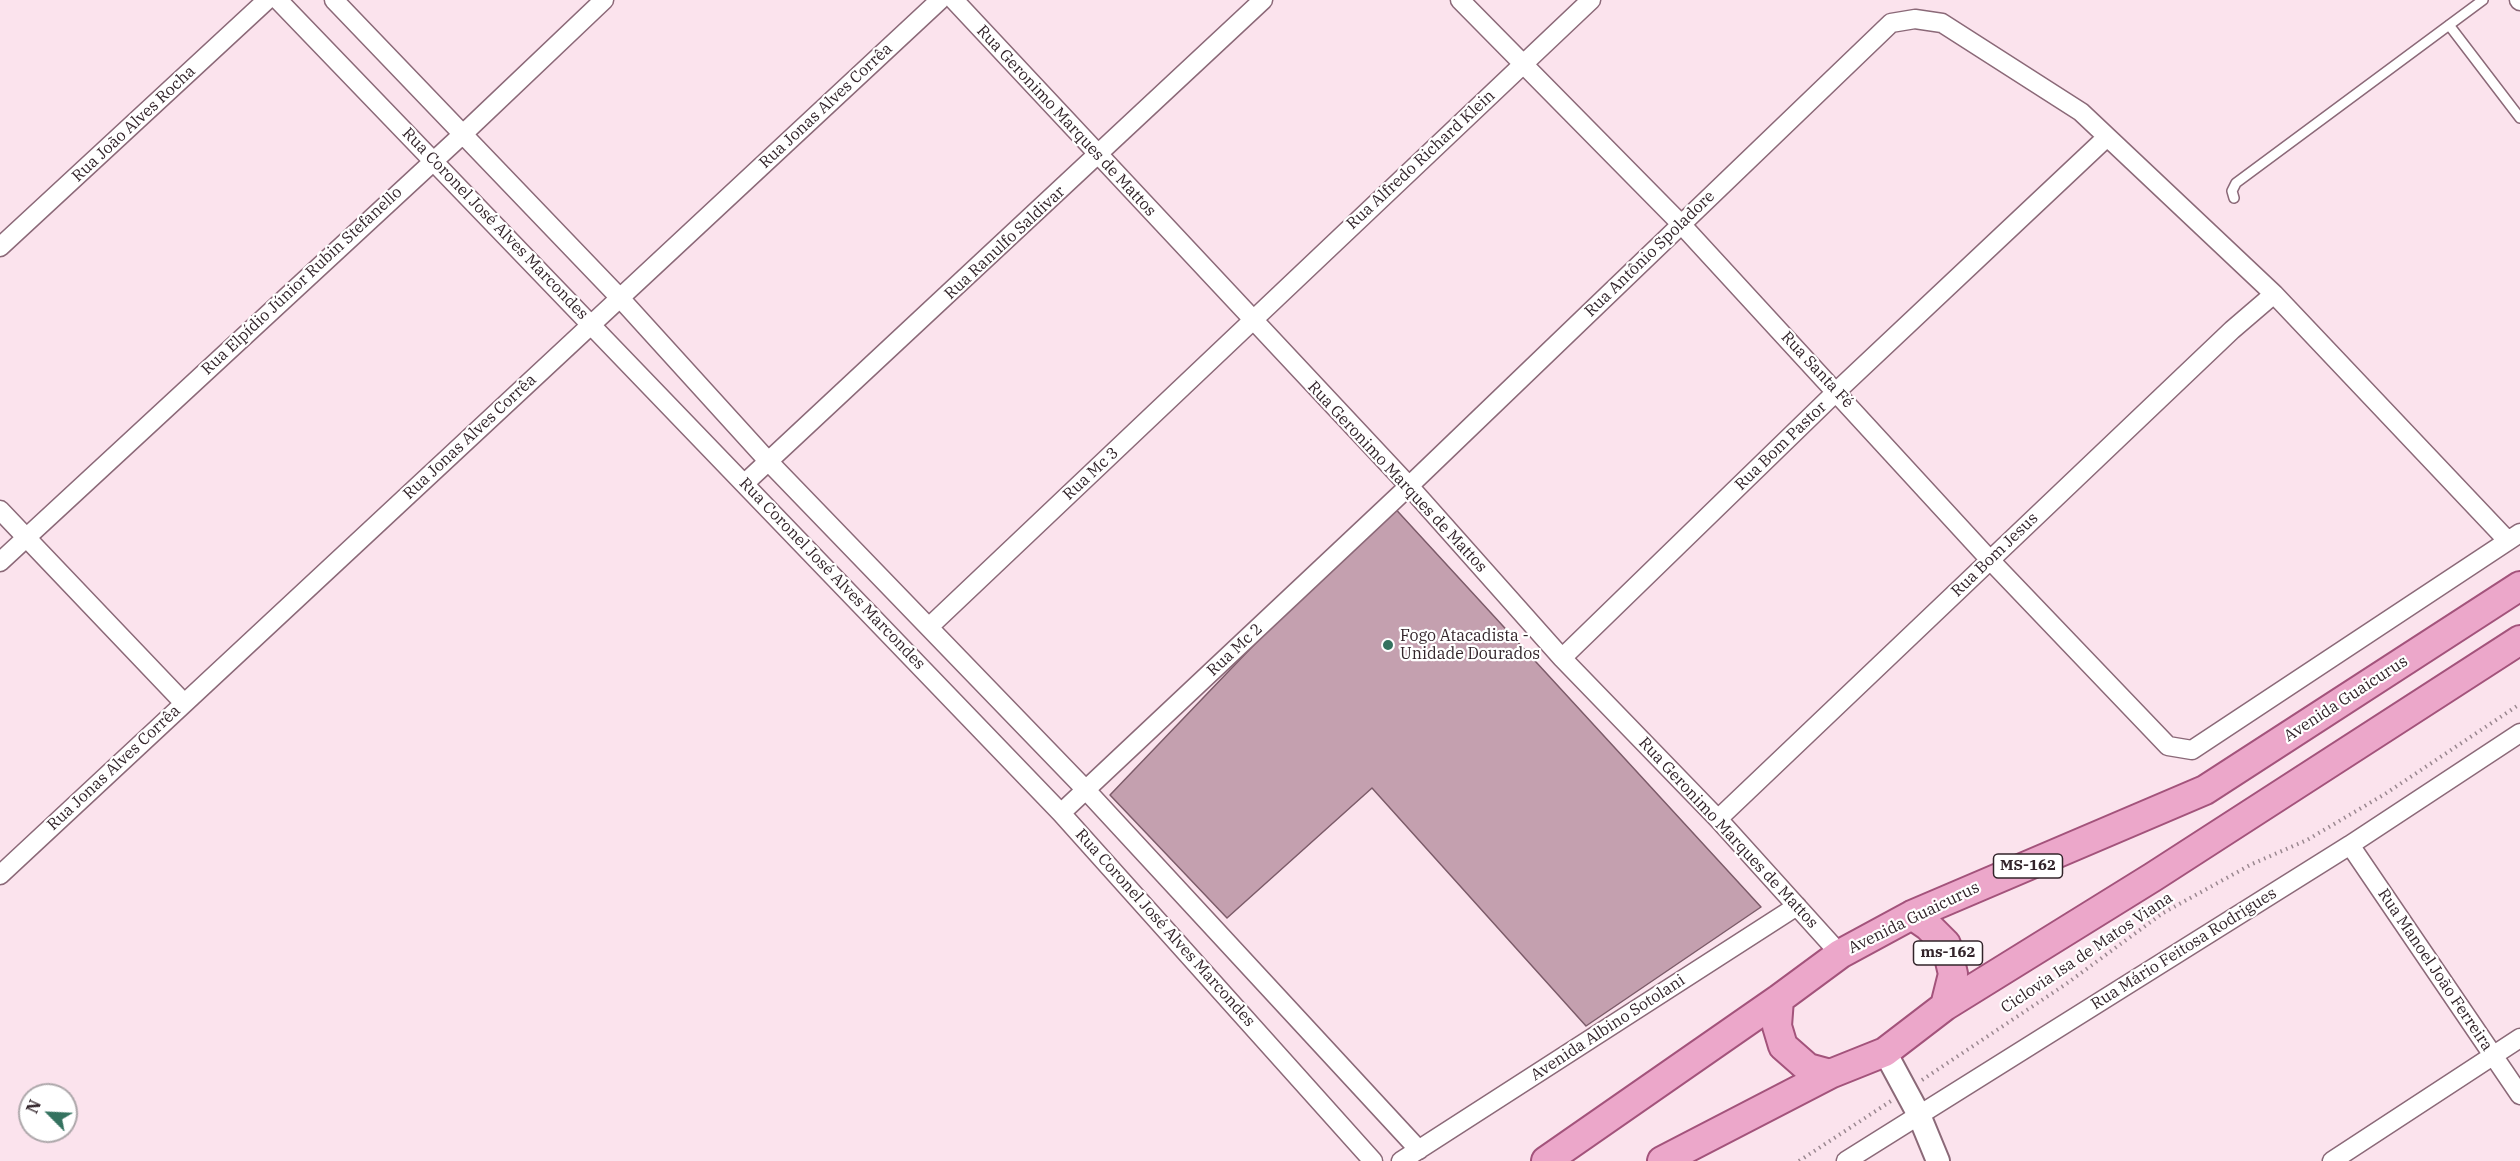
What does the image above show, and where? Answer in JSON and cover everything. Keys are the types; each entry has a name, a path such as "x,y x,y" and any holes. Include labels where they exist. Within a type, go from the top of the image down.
{"main road":[{"name":"Avenida Guaicurus","path":"1546,1161 1840,954 1912,915 2205,790 2520,586"},
{"name":"MS-162","path":"1662,1161 1830,1074 1885,1052 1945,1006 2153,878 2520,640"},
{"name":"ms-162","path":"1912,915 1928,926 1946,944 1953,974 1945,1006"},
{"path":"1779,999 1777,1026 1783,1046 1808,1068 1830,1074"}],"street":[{"name":"Rua João Alves Rocha","path":"0,248 267,0"},
{"name":"Rua Coronel José Alves Marcondes","path":"278,0 434,159 1061,813 1373,1161"},
{"name":"Rua Coronel José Alves Marcondes","path":"334,0 620,298 769,462 1086,790 1419,1150"},
{"name":"Rua Elpídio Júnior Rubin Stefanello","path":"0,562 463,134 604,0"},
{"name":"Rua Jonas Alves Corrêa","path":"0,875 940,0"},
{"name":"Rua Geronimo Marques de Mattos","path":"954,0 1408,486 1562,658 1718,819 1840,954"},
{"name":"Rua Ranulfo Saldivar","path":"745,483 1099,156 1263,0"},
{"name":"Rua Santa Fé","path":"1460,0 1681,224 1990,560 2168,746 2192,750 2514,537"},
{"name":"Rua Alfredo Richard Klein","path":"1252,321 1591,0"},
{"name":"Rua Antônio Spoladore","path":"1408,486 1891,23 1915,19 1942,23 2081,112 2107,137"},
{"path":"2107,137 2274,294 2514,537"},
{"name":"Rua Bom Pastor","path":"1562,658 1837,391 2107,137"},
{"name":"Rua Bom Jesus","path":"1718,819 2232,330 2274,294"},
{"name":"Rua Mc 3","path":"929,627 1252,321"},
{"name":"Rua Mc 2","path":"1061,813 1408,486"},
{"path":"0,510 184,703"},
{"name":"Rua Mário Feitosa Rodrigues","path":"1846,1161 2350,845 2520,733"},
{"name":"Rua Manoel João Ferreira","path":"2350,845 2520,1095"},
{"name":"Avenida Albino Sotolani","path":"1401,1161 1797,906"},
{"path":"2332,1161 2520,1038"},
{"path":"1885,1052 1919,1115 1938,1161"}],"lane":[{"path":"2234,198 2232,191 2236,183 2483,0"},
{"path":"2449,25 2520,118"}],"path":[{"name":"Ciclovia Isa de Matos Viana","path":"1799,1161 2066,984 2163,913 2252,864 2307,840 2385,794 2520,705"}],"building":[{"name":"Fogo Atacadista - Unidade Dourados","path":"1390,503 1761,907 1586,1026 1372,788 1227,918 1110,795"}],"place":[{"name":"Fogo Atacadista - Unidade Dourados","path":"1388,645"}]}
